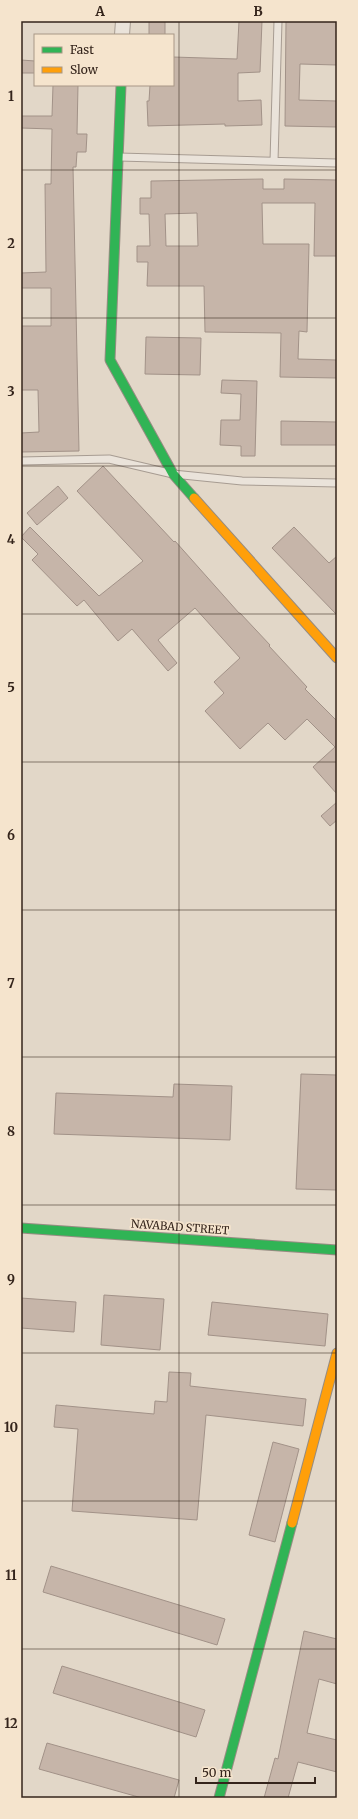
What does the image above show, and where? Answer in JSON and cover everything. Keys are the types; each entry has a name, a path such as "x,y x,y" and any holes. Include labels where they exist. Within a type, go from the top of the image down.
{"street":[{"path":"122,34 123,21"},
{"path":"121,86 110,360 173,474 337,658"},
{"name":"NAVABAD STREET","path":"21,1228 337,1250"},
{"path":"219,1798 337,1353"}],"lane":[{"path":"274,161 278,21"},
{"path":"119,157 337,163"},
{"path":"21,461 109,459 173,474 242,481 337,483"}],"building":[{"path":"149,21 165,21 165,34 149,34"},
{"path":"239,21 262,21 260,72 238,73 238,101 261,100 262,125 225,126 225,124 148,126 147,101 149,101 150,86 174,86 174,57 237,59"},
{"path":"286,21 337,21 337,65 300,64 299,100 337,101 337,127 285,126"},
{"path":"21,60 34,61 34,73 21,73"},
{"path":"53,86 78,86 77,134 87,134 86,152 77,152 76,167 73,167 79,451 21,452 21,433 39,432 38,390 21,390 21,326 51,326 51,288 21,288 21,273 46,272 45,184 51,184 52,129 21,128 21,116 52,116"},
{"path":"263,179 263,189 284,189 284,179 337,180 337,256 314,256 315,203 262,203 263,244 309,244 307,332 299,331 298,359 337,360 337,378 280,377 281,333 205,332 204,286 147,286 148,262 137,262 137,246 150,246 149,214 140,214 140,198 151,198 151,181","holes":["197,213 198,246 166,246 165,214"]},
{"path":"146,337 201,338 200,375 145,374"},
{"path":"222,380 257,381 255,456 241,456 241,446 220,445 221,420 240,420 241,394 221,393"},
{"path":"281,421 337,422 337,445 281,445"},
{"path":"103,466 174,542 175,541 307,687 305,689 337,721 337,794 313,767 335,747 307,719 285,740 268,723 240,749 205,711 224,693 214,682 240,658 195,608 158,640 177,663 168,671 132,629 118,641 84,600 77,606 32,560 38,554 21,537 30,527 99,596 143,561 77,491"},
{"path":"58,486 68,498 37,525 27,513"},
{"path":"294,527 329,563 337,556 337,615 272,548"},
{"path":"337,802 337,820 330,826 321,816"},
{"path":"301,1074 337,1075 337,1190 296,1189"},
{"path":"174,1084 232,1086 230,1140 54,1134 56,1093 173,1097"},
{"path":"104,1295 164,1299 160,1350 101,1345"},
{"path":"21,1298 76,1302 74,1332 21,1328"},
{"path":"212,1302 328,1314 325,1346 208,1335"},
{"path":"169,1372 191,1373 190,1386 306,1399 303,1426 206,1415 197,1520 72,1511 78,1429 54,1427 56,1405 154,1414 155,1401 167,1402"},
{"path":"273,1442 299,1449 275,1542 249,1535"},
{"path":"51,1566 225,1619 217,1645 43,1592"},
{"path":"304,1631 337,1639 337,1684 319,1679 307,1733 337,1740 337,1772 298,1762 288,1798 264,1798 275,1758 278,1759"},
{"path":"62,1666 205,1710 196,1737 53,1693"},
{"path":"47,1743 179,1780 174,1798 142,1798 39,1769"}],"traffic: fast":[{"path":"121,86 110,360 173,474 194,498"},
{"path":"21,1228 337,1250"},
{"path":"219,1798 292,1523"}],"traffic: slow":[{"path":"194,498 337,658"},
{"path":"292,1523 337,1353"}]}
